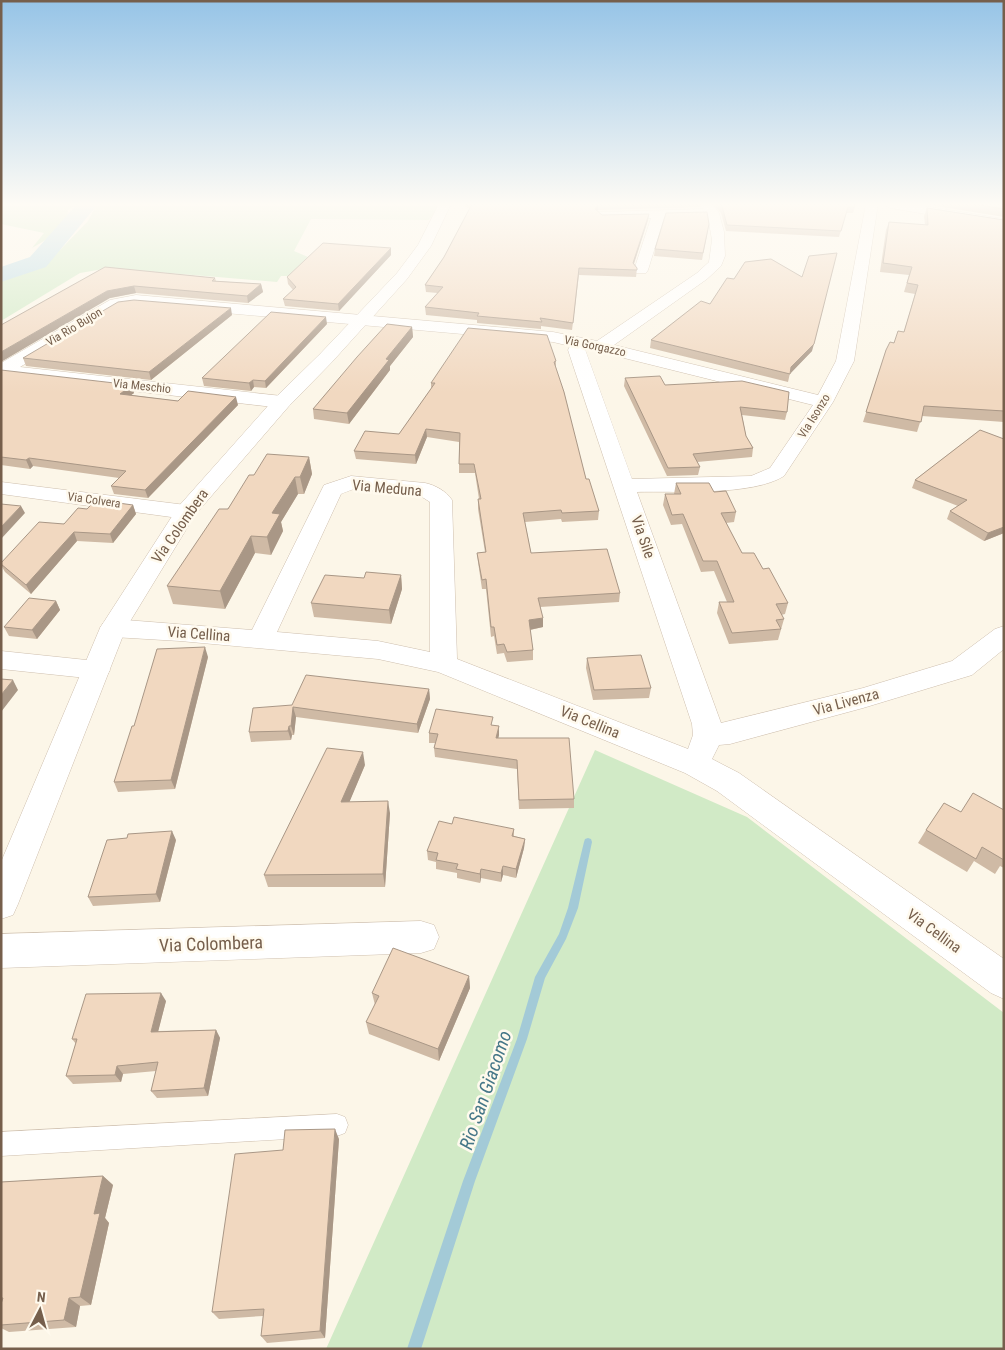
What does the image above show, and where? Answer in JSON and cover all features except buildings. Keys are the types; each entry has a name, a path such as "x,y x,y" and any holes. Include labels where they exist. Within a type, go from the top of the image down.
{"street":[{"name":"Via Colombera","path":"1,904 10,859 96,670 113,628 186,512 282,402 409,267"},
{"path":"590,344 702,276 712,267"},
{"name":"Via Isonzo","path":"625,486 752,482 777,472 824,402 845,360 861,267"},
{"name":"Via Rio Bujon","path":"2,371 115,303 128,300 360,321"},
{"name":"Via Gorgazzo","path":"360,321 454,328 590,344 824,402"},
{"name":"Via Sile","path":"590,344 576,350 707,724 708,735"},
{"name":"Via Meschio","path":"2,371 282,402"},
{"name":"Via Meduna","path":"261,639 332,490 351,482 425,489 441,500 444,664"},
{"name":"Via Colvera","path":"1,488 186,512"},
{"name":"Via Cellina","path":"113,628 378,650 444,664 696,765 728,782 1004,981"},
{"name":"Via Livenza","path":"708,735 730,733 834,706 962,668 1004,635"},
{"path":"1,660 96,670"},
{"path":"696,765 708,735"},
{"name":"Via Colombera","path":"1,951 421,937"}],"lane":[{"path":"1,1144 337,1125"}],"green space":[{"path":"36,267 305,267 303,276 281,276 277,282 109,268 80,273 1,321 1,281"},
{"path":"595,750 747,817 1004,1013 1004,1349 326,1349"}],"waterway":[{"path":"1,275 24,267"},
{"name":"Rio San Giacomo","path":"414,1349 469,1181 522,1039 540,977 563,936 573,908 588,842"}]}
